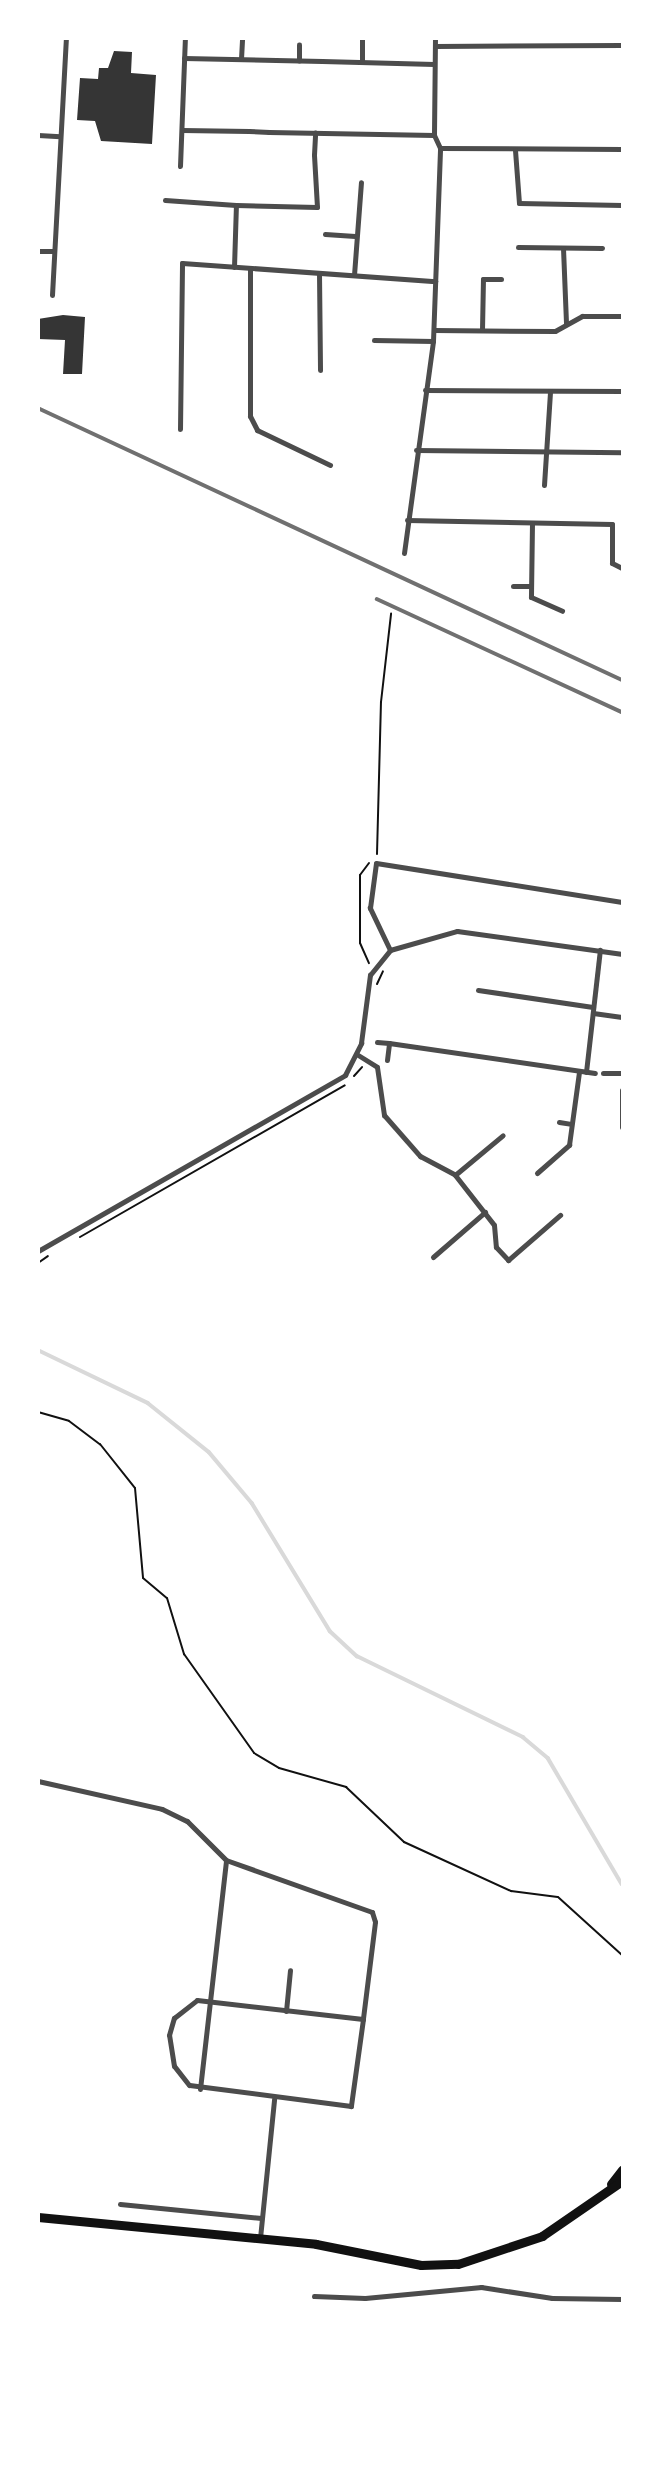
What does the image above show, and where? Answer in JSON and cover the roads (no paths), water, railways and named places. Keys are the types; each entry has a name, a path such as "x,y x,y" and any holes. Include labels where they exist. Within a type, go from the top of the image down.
{"main road":[{"path":"604,2193 622,2170"},
{"path":"38,2217 260,2238 421,2265 457,2264 542,2236 622,2181"}],"street":[{"path":"52,295 66,38"},
{"path":"180,166 185,38"},
{"path":"242,38 242,59"},
{"path":"362,38 362,61"},
{"path":"404,553 434,330 440,149 434,135 435,42 611,42 622,45"},
{"path":"299,45 299,61"},
{"path":"184,58 435,64"},
{"path":"182,130 434,135"},
{"path":"165,200 317,207 315,133"},
{"path":"38,135 60,136"},
{"path":"440,149 622,149"},
{"path":"515,150 519,203 622,205"},
{"path":"354,275 361,182"},
{"path":"234,267 236,205"},
{"path":"325,234 355,236"},
{"path":"518,247 602,248"},
{"path":"563,248 566,324"},
{"path":"38,251 54,251"},
{"path":"180,429 182,263 435,281"},
{"path":"250,269 250,416 257,430 330,465"},
{"path":"320,273 320,370"},
{"path":"482,330 483,279 500,279"},
{"path":"434,330 555,331 582,316 622,316"},
{"path":"374,340 433,341"},
{"path":"425,390 622,391"},
{"path":"544,485 550,391"},
{"path":"416,450 622,452"},
{"path":"407,520 612,524 612,562 622,568"},
{"path":"532,523 531,597 562,611"},
{"path":"513,586 531,586"},
{"path":"390,950 370,908 376,863 622,902"},
{"path":"38,1251 321,1094 358,1055 370,975 390,950 457,931 622,954"},
{"path":"537,1173 569,1145 593,1010 600,950"},
{"path":"478,990 622,1017"},
{"path":"377,1042 582,1072 622,1073"},
{"path":"387,1060 389,1043"},
{"path":"358,1055 377,1067 384,1115 420,1156 455,1175 485,1212 508,1260 560,1215"},
{"path":"620,1124 622,1090"},
{"path":"559,1122 571,1124"},
{"path":"455,1175 503,1135"},
{"path":"433,1257 485,1212"},
{"path":"38,1781 162,1809 187,1821 226,1860 372,1912 363,2019 351,2106 200,2089 179,2076 169,2035 185,2005 209,2002 363,2019"},
{"path":"200,2089 226,1860"},
{"path":"286,2011 290,1969"},
{"path":"260,2238 274,2099"},
{"path":"120,2204 261,2218"},
{"path":"314,2296 365,2298 481,2287 552,2298 622,2299"}],"waterway":[{"path":"38,1350 148,1403 209,1452 252,1503 330,1631 357,1656 523,1737 548,1758 622,1884"}],"railway":[{"path":"38,408 622,680"},
{"path":"377,599 622,712"}]}
